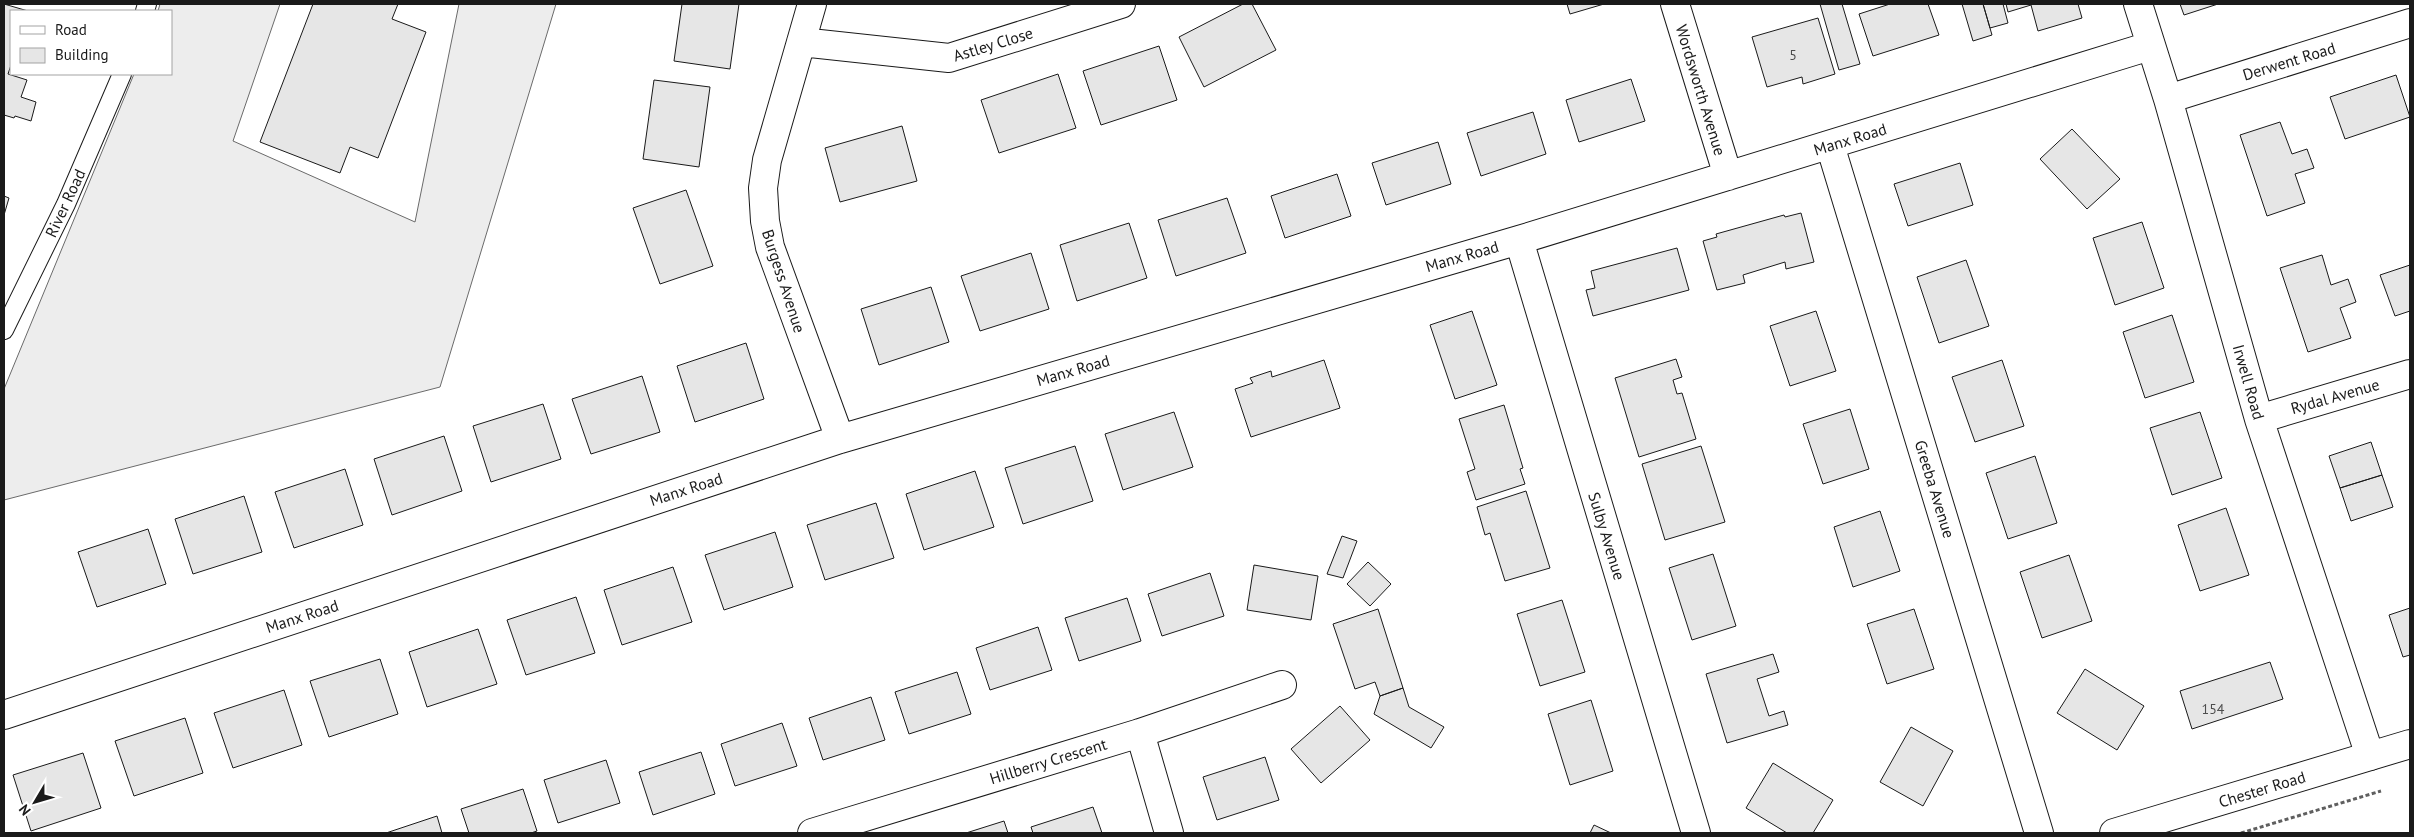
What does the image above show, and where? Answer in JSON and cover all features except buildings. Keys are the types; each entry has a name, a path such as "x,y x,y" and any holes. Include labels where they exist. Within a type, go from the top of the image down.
{"main road":[{"name":"Burgess Avenue","path":"812,4 767,160 763,188 765,220 770,247 840,439"},
{"name":"Astley Close","path":"801,42 949,58 1121,4"},
{"name":"Wordsworth Avenue","path":"1675,4 1728,176"},
{"name":"Irwell Road","path":"2138,4 2168,99 2259,419 2370,756"},
{"name":"Derwent Road","path":"2168,99 2410,23"},
{"name":"Manx Road","path":"4,715 840,439 1519,240 2150,46"},
{"name":"Greeba Avenue","path":"1830,145 2039,833"},
{"name":"Sulby Avenue","path":"1519,240 1696,833"},
{"name":"Rydal Avenue","path":"2259,419 2410,374"},
{"name":"Hillberry Crescent","path":"812,833 1140,733 1282,685"},
{"path":"1140,733 1169,833"},
{"name":"Chester Road","path":"2114,833 2410,744"}],"lane":[{"name":"River Road","path":"4,330 66,204 122,75"}],"path":[{"path":"2241,833 2382,790"}],"shaded area":[{"path":"160,4 280,4 233,141 415,222 459,4 556,4 440,387 4,500 4,389 134,75 172,75 172,10 158,10"}]}
